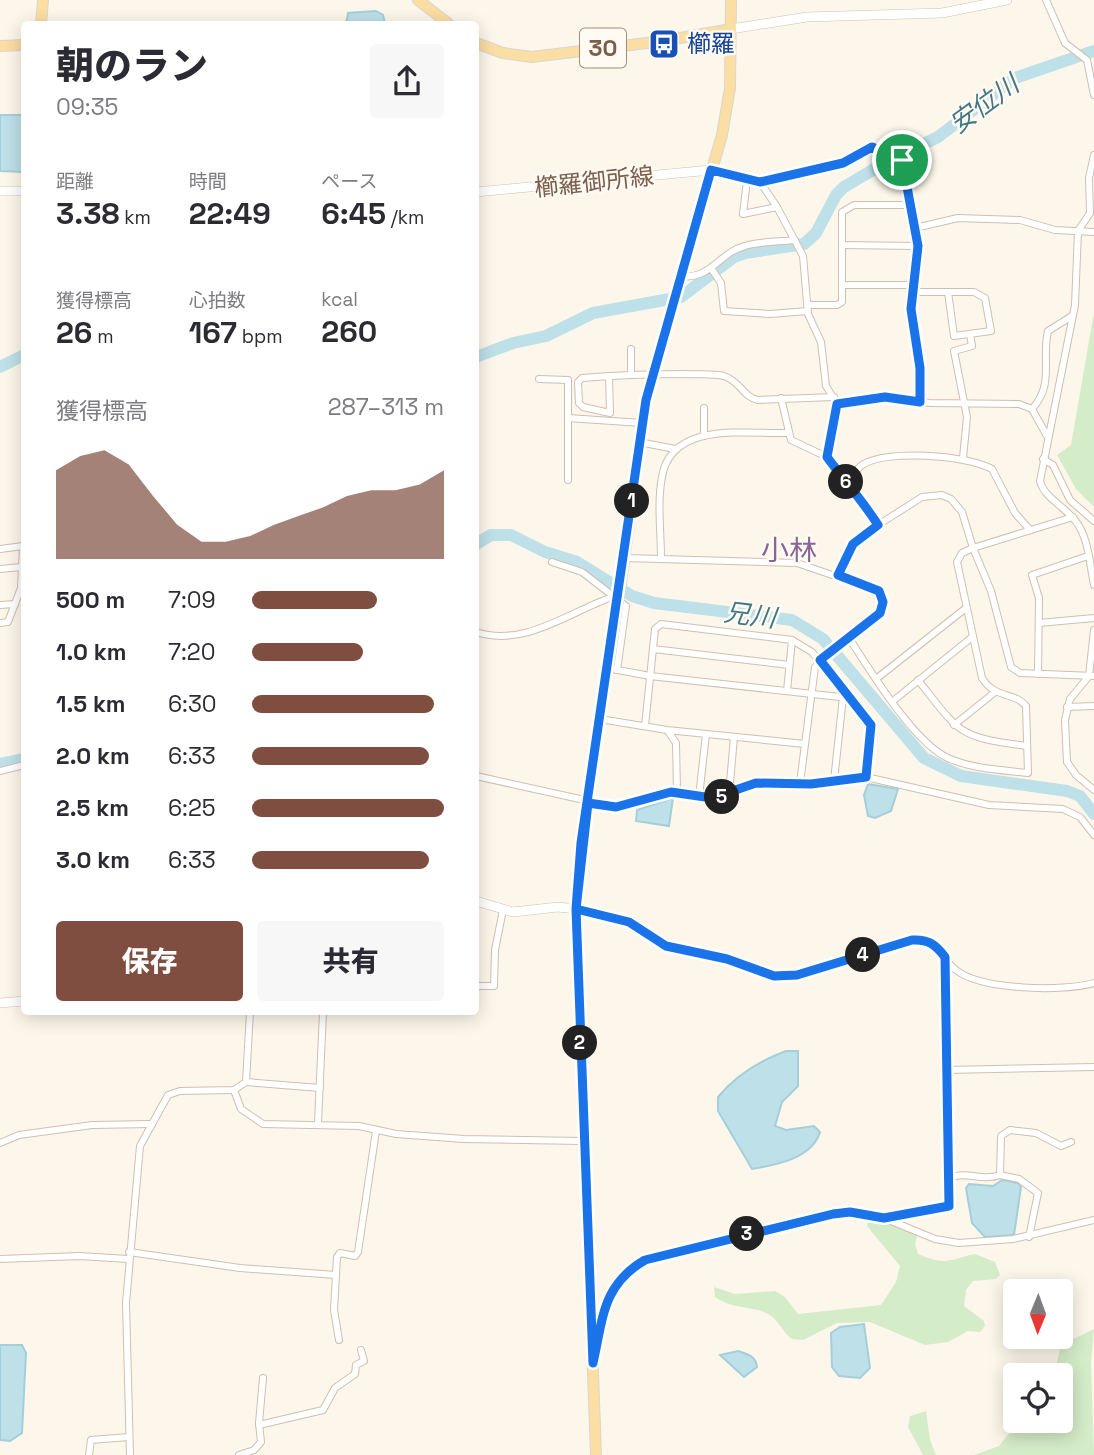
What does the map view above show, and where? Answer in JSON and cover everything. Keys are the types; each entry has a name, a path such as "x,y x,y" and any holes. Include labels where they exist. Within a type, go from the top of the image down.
{"main road":[{"path":"41,21 43,0"},
{"path":"418,0 445,21"},
{"path":"596,1455 576,909 600,719 612,669 616,601 625,558 642,423 653,374 722,135 730,88 731,0"},
{"path":"731,29 807,17 942,13 1007,0"},
{"name":"30","path":"479,44 503,53 532,57 663,41 731,29"},
{"path":"0,46 21,45"},
{"name":"櫛羅御所線","path":"479,192 711,170"},
{"path":"0,191 21,191"},
{"path":"479,902 503,910 576,909"},
{"path":"0,1003 21,1002"}],"street":[{"path":"1045,0 1065,43 1087,60 1094,95"},
{"path":"711,170 760,182 843,163 872,147 887,153 898,150 918,246 911,309 920,368 920,402"},
{"path":"1093,581 1082,533 1073,517 1041,487 1047,436 1072,316 1078,231 1090,213 1089,178 1094,155"},
{"path":"747,180 743,214 777,206"},
{"path":"760,182 777,206 800,249 808,308 821,342 826,386 836,400 827,457"},
{"path":"714,271 724,311 765,314 837,305 842,302 841,219 848,207 909,205"},
{"path":"915,228 958,218 1020,220 1044,228 1094,232"},
{"path":"682,276 698,276 714,271 743,246 795,240"},
{"path":"842,245 918,246"},
{"path":"842,285 974,292 985,298 991,331 954,335 948,292"},
{"path":"1032,408 1042,396 1048,377 1048,331 1072,316"},
{"path":"963,458 968,431 954,351 972,346 970,334"},
{"path":"631,349 631,374"},
{"path":"609,376 610,413 583,407 579,403 578,382 582,378 631,374 722,375 738,382 752,399 836,400 885,397 920,402 1018,404 1032,408 1047,436"},
{"path":"539,379 568,380 568,480"},
{"path":"780,398 787,433 797,444 827,457 837,474 850,484 878,525"},
{"path":"694,413 704,411 704,436"},
{"path":"568,418 642,423"},
{"path":"661,559 661,479 675,449 688,439 704,436 787,433"},
{"path":"639,442 675,449"},
{"path":"850,484 856,470 869,462 930,456 963,458 992,469 1015,513 1030,530"},
{"path":"1043,459 1053,465 1070,500 1094,521"},
{"path":"838,575 853,544 922,497 942,495 951,499 962,512 991,591 1010,667 1020,673 1091,676"},
{"path":"849,638 876,679 927,743 957,762 1028,774 1026,706 1022,701 994,693 982,678 971,638 957,562 962,553 973,548 1073,517"},
{"path":"0,549 21,546"},
{"path":"1038,674 1039,598 1032,575 1088,556"},
{"path":"625,558 797,563 874,588 882,596 880,613 822,659 812,675 800,783"},
{"path":"552,562 582,572 616,601"},
{"path":"0,569 21,567"},
{"path":"0,623 8,622 21,588"},
{"path":"479,633 496,637 538,630 578,609 616,601"},
{"path":"0,605 15,604"},
{"path":"876,679 966,608"},
{"path":"1039,623 1094,618"},
{"path":"645,726 655,629 661,624 792,640 822,659 846,698 871,725 866,777"},
{"path":"1094,630 1091,676 1067,706 1067,762 1076,775 1094,790"},
{"path":"893,701 971,638"},
{"path":"787,691 792,640"},
{"path":"653,649 789,665"},
{"path":"612,669 650,676 846,698"},
{"path":"918,680 954,725 973,738 1027,747"},
{"path":"954,725 994,693"},
{"path":"834,781 846,698"},
{"path":"1067,706 1094,706"},
{"path":"600,719 667,730 805,744"},
{"path":"667,730 676,743 677,792"},
{"path":"699,797 706,734"},
{"path":"729,794 734,737"},
{"path":"0,771 21,766"},
{"path":"479,777 588,803 625,806 677,792 699,797 729,794 756,783 800,783 866,777 899,782 969,802 1063,809 1080,817 1094,835"},
{"path":"576,909 629,922 666,946 727,959 774,976 797,975 912,940 929,941 965,976 989,983 1063,988 1094,983"},
{"path":"479,986 494,986 495,957 503,910"},
{"path":"884,1218 949,1206 945,957"},
{"path":"246,1082 250,1015"},
{"path":"318,1123 323,1015"},
{"path":"946,1070 1094,1067"},
{"path":"130,1455 125,1319 129,1256 138,1154 152,1124 168,1095 174,1093 234,1090 246,1082 290,1083 320,1088"},
{"path":"234,1090 241,1109 255,1121 271,1125 318,1123 464,1139 583,1141"},
{"path":"0,1143 19,1135 92,1125 152,1124"},
{"path":"1000,1175 1000,1142 1004,1132 1018,1130 1036,1133 1061,1146 1071,1142"},
{"path":"339,1340 334,1310 337,1257 340,1253 355,1256 358,1252 376,1131"},
{"path":"949,1178 960,1173 991,1178 1000,1175 1020,1180 1038,1193 1029,1237"},
{"path":"593,1363 607,1301 613,1287 631,1268 645,1260 850,1212 884,1218 947,1242 1029,1237 1094,1220"},
{"path":"0,1259 129,1256 336,1275"},
{"path":"259,1425 323,1410 331,1392 352,1378 356,1365 364,1361 361,1350"},
{"path":"239,1455 259,1446 263,1378"},
{"path":"89,1455 90,1440 130,1437"}],"green space":[{"path":"1094,312 1094,507 1076,489 1057,455 1071,445"},
{"path":"868,1218 918,1233 915,1244 918,1254 928,1258 947,1261 975,1254 995,1262 1000,1275 996,1279 973,1281 966,1290 964,1306 984,1321 985,1326 980,1332 968,1331 948,1342 925,1345 870,1322 837,1323 803,1340 792,1339 769,1314 727,1303 715,1297 714,1287 735,1294 775,1291 785,1297 798,1314 881,1305 896,1282 900,1266 867,1226"},
{"path":"1094,1329 1091,1362 1094,1455 974,1455 999,1446 1009,1433 1073,1433 1073,1363 1057,1363 1060,1349 1073,1349 1073,1339"},
{"path":"926,1411 930,1440 936,1455 923,1455 908,1427 910,1416"}],"water":[{"path":"376,11 383,15 384,21 347,21 348,13"},
{"path":"0,115 21,115 21,172 0,171"},
{"path":"868,784 898,789 891,811 875,818 868,816 864,795"},
{"path":"673,798 669,826 636,821 637,810"},
{"path":"786,1051 798,1051 798,1086 782,1102 775,1126 786,1130 814,1126 820,1132 816,1141 801,1155 782,1163 752,1169 718,1111 718,1097 732,1082 749,1070"},
{"path":"1002,1180 1018,1183 1021,1187 1014,1235 985,1237 972,1223 966,1188 969,1184 993,1186"},
{"path":"864,1324 870,1368 860,1378 839,1376 832,1367 831,1333 840,1327"},
{"path":"0,1345 22,1345 26,1353 22,1433 10,1441 0,1440"},
{"path":"738,1351 755,1360 757,1367 744,1377 720,1355"}],"waterway":[{"name":"安位川","path":"479,356 513,343 546,336 593,313 681,297 734,257 745,253 804,244 816,233 836,195 844,187 888,161 938,137 1015,78 1094,51"},
{"path":"0,367 21,356"},
{"name":"兄川","path":"479,542 491,535 511,535 545,552 577,562 632,596 654,603 792,620 823,639 924,758 961,776 1067,791 1080,796 1094,814"},
{"name":"安位川","path":"0,764 21,760"}],"place":[{"name":"櫛羅","path":"664,44"}],"district":[{"name":"小林","path":"789,550"}],"route":[{"path":"902,160 898,150 887,153 872,147 843,163 760,182 711,170 646,400 625,558 581,843 576,909 593,1363 607,1301 613,1287 631,1268 645,1260 833,1214 850,1212 884,1218 949,1206 945,957 937,946 929,941 912,940 797,975 774,976 727,959 666,946 629,922 576,909 579,866 581,843 588,803 616,807 671,792 712,798 756,783 811,784 866,777 871,725 820,660 880,613 883,607 879,591 838,575 853,544 878,525 858,492 837,474 827,457 837,404 885,397 920,402 919,354 911,309 918,246 902,160"}]}
